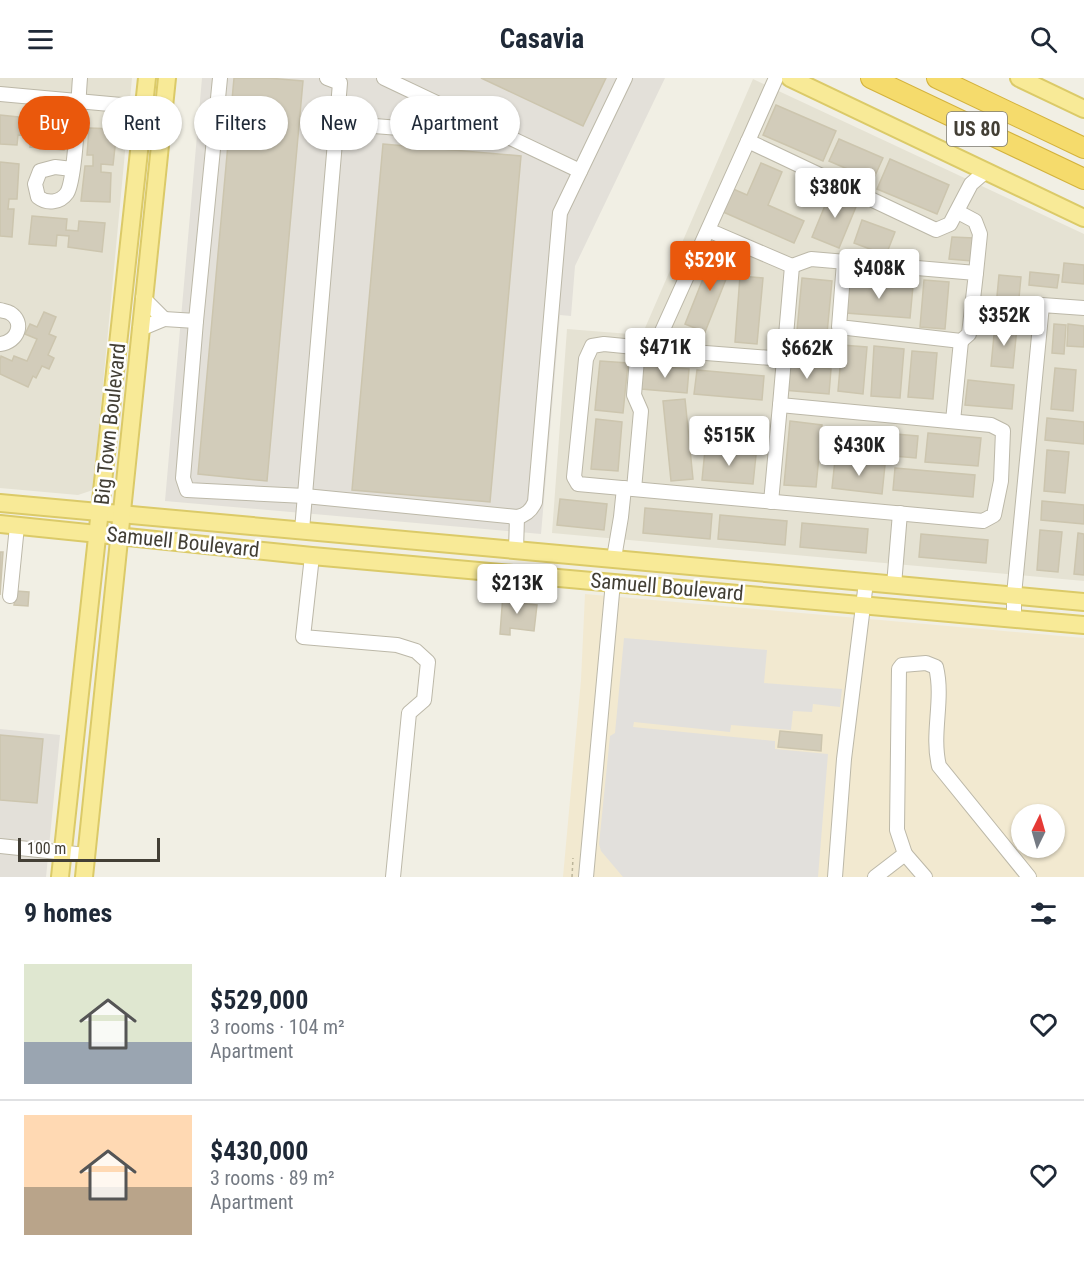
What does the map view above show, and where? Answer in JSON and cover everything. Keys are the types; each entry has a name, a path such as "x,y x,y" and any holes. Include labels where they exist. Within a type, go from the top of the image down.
{"highway":[{"name":"US 80","path":"871,78 1084,179"},
{"name":"US 80","path":"937,78 1084,148"},
{"path":"950,78 965,91"}],"main road":[{"name":"Big Town Boulevard","path":"60,877 147,78"},
{"name":"Big Town Boulevard","path":"84,877 167,78"},
{"path":"790,78 1084,218"},
{"path":"1019,78 1084,109"},
{"name":"Samuell Boulevard","path":"0,503 1084,602"},
{"name":"Samuell Boulevard","path":"0,524 312,556 1084,625"},
{"path":"513,573 516,550"},
{"path":"612,582 614,558"}],"street":[{"path":"78,96 80,78"},
{"path":"220,78 183,478 187,490 305,496 517,517 528,513 535,502 560,213 625,78"},
{"path":"327,78 342,80 340,96"},
{"path":"384,78 422,96"},
{"path":"654,349 776,78"},
{"path":"0,94 22,96"},
{"path":"748,141 936,230 950,224 971,184 986,171"},
{"path":"520,143 580,171"},
{"path":"72,169 74,150"},
{"path":"302,530 335,150"},
{"path":"952,422 961,341 969,334 980,234 975,221 958,212"},
{"path":"708,230 792,266 811,259 976,273"},
{"path":"129,248 148,250"},
{"path":"844,262 839,327 961,341"},
{"path":"771,502 792,266"},
{"path":"143,298 164,319"},
{"path":"1014,619 1014,595 1042,305 1084,309"},
{"path":"0,310 10,313 16,320 17,328 16,336 10,342 0,344"},
{"path":"140,330 164,319 196,321"},
{"path":"780,405 991,425 1003,431 1001,481 994,515 983,521 578,484 574,477 586,359 592,346 604,344 784,359"},
{"path":"614,558 629,488 641,411 634,395 638,347"},
{"path":"894,585 900,513"},
{"path":"516,550 517,517"},
{"path":"10,596 17,526"},
{"path":"312,556 303,637 397,645 416,651 428,663 424,700 409,713 393,877"},
{"path":"586,877 612,582"},
{"path":"835,877 844,759 866,582"},
{"path":"925,877 905,854 897,830 899,669 902,665 926,663 936,667 939,680 935,751 939,766 1029,877"},
{"path":"0,846 86,855"},
{"path":"875,877 905,854"}],"path":[{"path":"572,877 573,858"}],"shaded area":[{"path":"0,78 132,78 130,96 102,96 102,150 125,150 93,490 78,495 0,488"},
{"path":"202,78 665,78 575,266 571,316 560,315 541,534 165,501 196,150 288,150 288,96 200,96"},
{"path":"753,79 1084,234 1084,581 552,533 567,329 642,335"},
{"path":"585,594 1084,638 1084,877 563,877 581,680"},
{"path":"624,638 767,650 764,683 842,689 840,707 813,704 812,712 793,711 791,730 731,725 730,732 634,722 633,727 775,741 775,749 828,754 818,877 623,877 601,851 599,844 610,736 615,733"},
{"path":"0,729 60,735 46,877 0,877"}],"building":[{"path":"234,78 303,81 267,481 198,474 227,150 288,150 288,96 232,96"},
{"path":"481,78 606,78 583,126"},
{"path":"776,105 836,131 823,161 763,135"},
{"path":"0,115 18,117 17,145 0,144"},
{"path":"90,128 102,128 102,150 115,150 113,165 101,164 101,172 111,173 110,202 81,201 85,166 93,166 93,155 87,155 87,150 90,150"},
{"path":"839,139 883,158 873,180 829,161"},
{"path":"383,144 390,145 390,150 452,150 521,156 490,502 352,490"},
{"path":"890,159 949,185 937,214 877,189"},
{"path":"0,162 19,164 17,199 9,199 8,209 14,209 12,237 0,236"},
{"path":"761,163 782,172 768,205 804,221 794,243 721,211 731,188 747,195"},
{"path":"831,191 858,202 839,248 812,237"},
{"path":"32,216 67,219 66,230 78,231 79,221 105,223 102,252 68,247 69,236 57,235 56,246 29,244"},
{"path":"862,220 895,232 886,255 854,243"},
{"path":"952,237 974,238 972,261 949,259"},
{"path":"714,251 734,259 705,332 685,324"},
{"path":"1064,263 1084,265 1084,284 1062,282"},
{"path":"1030,272 1059,275 1057,288 1029,285"},
{"path":"999,275 1021,277 1017,318 995,317"},
{"path":"740,276 763,278 757,344 735,342"},
{"path":"802,278 832,281 826,344 796,341"},
{"path":"924,280 949,282 945,329 920,327"},
{"path":"849,281 913,286 910,318 846,313"},
{"path":"44,312 56,317 49,334 56,337 48,355 54,358 49,369 42,366 36,378 33,376 28,387 0,374 0,360 1,356 12,361 14,356 27,361 37,339 25,334 30,324 37,327"},
{"path":"1054,324 1066,325 1064,354 1052,353"},
{"path":"1068,324 1084,326 1084,347 1067,346"},
{"path":"995,325 1017,327 1013,368 991,366"},
{"path":"842,345 867,347 863,394 838,391"},
{"path":"874,346 904,349 900,398 871,396"},
{"path":"912,351 937,353 933,399 908,397"},
{"path":"600,361 628,363 623,413 595,410"},
{"path":"643,365 689,369 687,393 641,389"},
{"path":"785,365 831,369 829,394 783,390"},
{"path":"1055,368 1076,370 1073,411 1051,409"},
{"path":"697,370 764,376 762,400 694,394"},
{"path":"968,380 1014,385 1012,409 965,405"},
{"path":"685,399 693,479 671,481 663,401"},
{"path":"706,417 758,422 756,446 704,441"},
{"path":"1047,418 1084,422 1084,444 1045,440"},
{"path":"596,419 622,422 618,471 591,469"},
{"path":"790,421 822,425 816,487 784,485"},
{"path":"838,429 918,436 916,458 836,451"},
{"path":"928,433 981,438 978,466 925,462"},
{"path":"705,450 756,455 753,484 702,480"},
{"path":"1047,450 1069,452 1065,493 1044,491"},
{"path":"835,460 885,465 882,494 832,488"},
{"path":"895,468 975,475 973,497 893,490"},
{"path":"560,499 607,504 604,530 557,525"},
{"path":"1042,501 1084,505 1084,524 1041,520"},
{"path":"645,508 712,514 710,539 643,533"},
{"path":"720,515 787,521 785,545 718,539"},
{"path":"802,523 868,529 866,553 800,547"},
{"path":"1040,530 1062,532 1058,572 1037,570"},
{"path":"1078,533 1084,534 1084,575 1074,574"},
{"path":"921,534 988,540 986,563 919,557"},
{"path":"0,552 3,552 0,595"},
{"path":"16,591 29,592 28,606 14,605"},
{"path":"503,594 520,596 519,603 537,605 534,631 510,628 510,635 500,634"},
{"path":"780,731 822,735 821,751 778,747"},
{"path":"0,735 43,739 37,803 0,800"}]}
